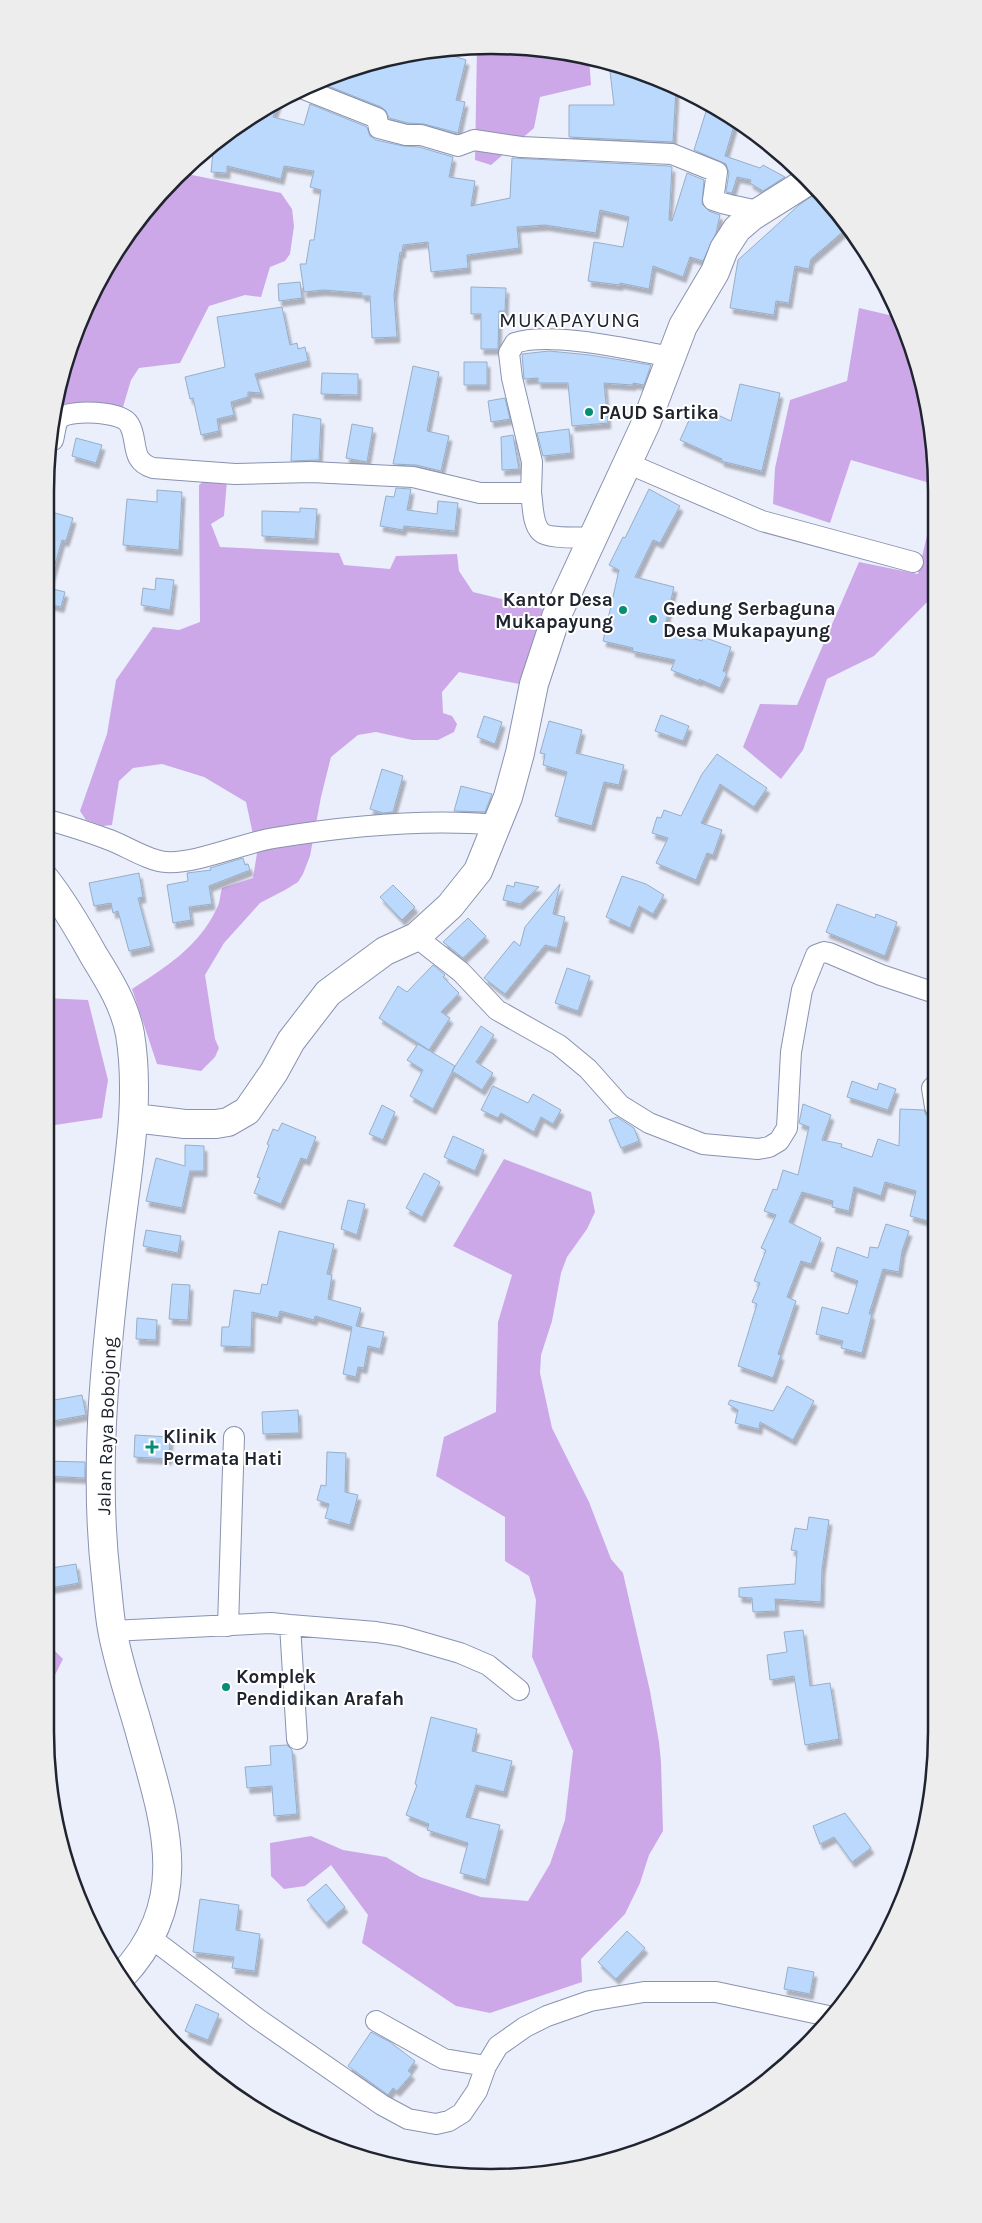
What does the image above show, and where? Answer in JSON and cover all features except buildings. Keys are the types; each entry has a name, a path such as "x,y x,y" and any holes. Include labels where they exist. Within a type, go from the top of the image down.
{"street":[{"path":"312,92 377,118 376,123 379,128 406,135 421,135 458,146 474,140 521,147 672,154 717,172 713,200 760,212"},
{"path":"134,1118 185,1124 216,1124 237,1118 247,1111 259,1096 291,1041 328,993 385,952 416,937 450,906 478,871 508,797 520,753 534,684 556,617 646,422 683,326 715,272 724,249 737,230 760,212 802,185"},
{"path":"592,538 548,535 540,532 536,522 531,493 532,462 512,378 509,353 515,343 528,339 549,339 671,357"},
{"path":"60,419 62,416 71,414 113,414 123,417 130,425 140,460 144,466 152,468 235,474 311,472 414,476 480,493 531,493"},
{"path":"627,463 762,521 913,562"},
{"path":"54,822 107,839 154,860 168,862 188,859 273,838 369,826 426,822 498,825"},
{"name":"Jalan Raya Bobojong","path":"54,891 69,912 119,999 130,1031 134,1072 134,1118 108,1341 101,1486 104,1564 112,1631 161,1807 168,1842 167,1879 159,1920 151,1938 125,1972"},
{"path":"416,937 461,972 497,1010 559,1045 581,1063 620,1105 649,1123 704,1144 737,1148 758,1149 769,1147 779,1141 787,1128 791,1052 802,990 816,955 824,952 829,953 881,975 928,991"},
{"path":"228,1626 234,1437"},
{"path":"112,1631 271,1623 376,1632 401,1636 460,1653 488,1665 519,1690"},
{"path":"290,1625 297,1739"},
{"path":"151,1938 258,2019 382,2106 408,2119 436,2124 449,2121 462,2112 477,2091 486,2066 498,2046 525,2027 547,2016 590,2001 644,1992 716,1992 824,2015"},
{"path":"376,2021 444,2059 486,2066"}],"shaded area":[{"path":"477,54 548,57 590,65 591,85 540,97 534,128 491,165 475,160"},
{"path":"192,172 192,175 281,193 292,209 294,226 290,254 285,261 270,267 261,297 245,295 209,306 180,363 139,368 131,380 123,407 62,404 77,350 87,324 112,272 127,248 162,203"},
{"path":"859,308 891,315 905,350 920,406 925,434 928,482 851,460 830,523 773,504 775,468 790,400 847,381"},
{"path":"206,479 227,481 224,516 211,524 220,547 339,553 344,565 390,569 396,556 457,554 459,571 473,592 543,609 519,684 459,672 442,692 443,713 452,716 457,724 454,732 438,740 412,740 376,732 358,735 331,757 310,856 303,874 298,882 260,903 224,943 205,975 215,1039 219,1048 215,1057 201,1071 157,1064 132,989 169,964 200,935 217,908 222,888 253,878 257,853 246,802 204,777 162,764 133,768 119,781 112,825 103,826 86,820 80,811 107,734 116,680 153,627 179,630 200,622 199,485"},
{"path":"928,531 928,601 874,656 827,679 803,750 781,779 743,747 760,704 797,705 859,562 918,574"},
{"path":"54,998 88,1000 108,1080 102,1118 55,1125 54,1172"},
{"path":"504,1159 591,1192 595,1212 587,1229 567,1257 561,1273 552,1321 541,1355 540,1373 552,1428 589,1502 611,1559 623,1573 650,1691 659,1742 663,1831 649,1855 640,1883 625,1914 581,1959 582,1982 490,2013 456,2006 362,1943 368,1915 331,1865 305,1886 284,1889 271,1876 270,1843 311,1836 343,1850 386,1857 420,1877 481,1897 528,1901 550,1864 565,1820 573,1751 532,1657 536,1600 529,1576 505,1561 505,1517 436,1476 444,1437 496,1412 498,1322 512,1275 453,1246"},
{"path":"54,1650 63,1659 54,1677"}],"place":[{"name":"PAUD Sartika","path":"589,412"},
{"name":"Kantor Desa Mukapayung","path":"623,610"},
{"name":"Gedung Serbaguna Desa Mukapayung","path":"653,619"},
{"name":"Klinik Permata Hati","path":"152,1447"},
{"name":"Komplek Pendidikan Arafah","path":"226,1687"}],"district":[{"name":"MUKAPAYUNG","path":"570,320"}]}
